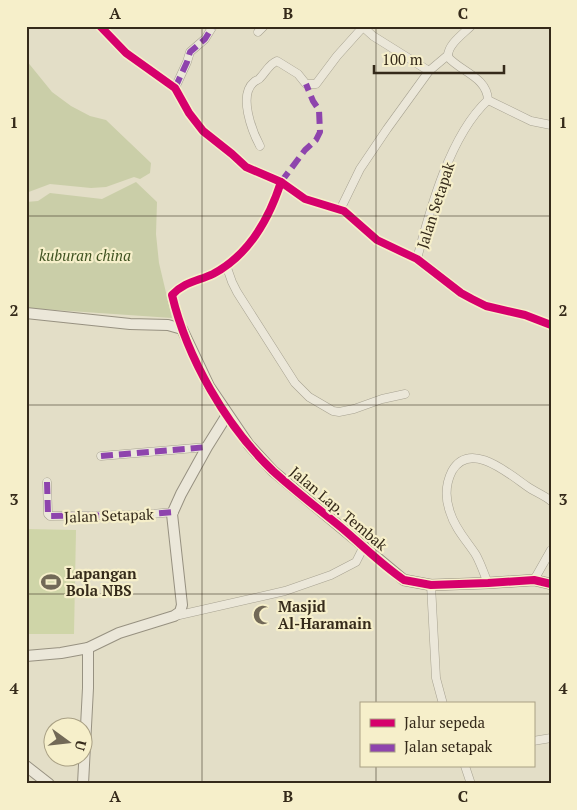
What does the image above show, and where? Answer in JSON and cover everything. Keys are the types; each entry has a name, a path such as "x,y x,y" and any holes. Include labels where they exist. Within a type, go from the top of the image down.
{"street":[{"name":"Jalan Setapak","path":"100,26 126,53 176,88 189,114 203,132 228,150 246,167 281,182 305,199 344,211 377,240 417,259 440,186 455,147 470,119 488,100"},
{"path":"176,88 190,52 205,39 213,26"},
{"path":"258,32 264,26"},
{"path":"340,210 360,169 387,129 429,71 448,55 450,48 471,26"},
{"path":"260,146 253,131 246,105 248,92 254,81 261,78 271,65 277,61 298,74 306,84 316,84 337,56 363,27 373,36 429,71"},
{"path":"448,55 452,62 484,85 488,100 531,121 551,125"},
{"path":"182,329 172,295 190,282 213,274 245,250 260,230 275,201 281,182"},
{"path":"417,259 462,293 486,306 525,315 551,325"},
{"path":"226,265 237,292 276,355 295,384 309,397 333,411 339,412 405,394"},
{"path":"26,313 130,324 168,325 182,329"},
{"name":"Jalan Lap. Tembak","path":"182,329 209,386 249,444 273,471 404,580 431,585 534,580 551,584"},
{"path":"174,616 180,612 182,606 180,573 172,514 207,447 228,415"},
{"path":"101,456 207,447"},
{"path":"488,583 476,554 458,530 449,511 446,489 456,465 460,460 468,458 491,462 551,500"},
{"name":"Jalan Setapak","path":"47,482 48,514 50,516 131,515 174,512"},
{"path":"26,656 61,654 88,648 119,633 174,616 285,591 331,575 356,562 364,546"},
{"path":"534,580 551,550"},
{"path":"431,585 435,663 442,702"},
{"path":"82,784 88,688 88,648"},
{"path":"534,741 551,738"},
{"path":"26,766 48,784"},
{"path":"466,768 471,784"}],"green space":[{"path":"26,60 52,92 71,106 90,116 106,120 151,163 150,173 140,179 134,177 106,187 91,188 50,184 26,193"},
{"name":"kuburan china","path":"136,182 157,202 156,234 159,263 172,318 26,308 26,202 38,201 50,193 102,199"},
{"name":"Lapangan Bola NBS","path":"26,529 76,530 74,634 26,634"}],"marked path":[{"path":"175,88 190,52 205,39 213,26"},
{"path":"281,182 305,150 316,140 320,132 319,110 306,84"},
{"path":"101,456 207,447"},
{"path":"47,482 48,514 50,516 140,515 174,512"}],"cycle path":[{"path":"100,26 126,53 175,88 189,113 203,131 246,167 281,182 305,199 344,211 377,240 417,259 461,293 472,299 486,306 525,315 551,325"},
{"path":"281,182 264,222 256,235 237,257 213,274 186,284 172,295 179,319 198,367 224,412 256,453 273,471 380,562 404,580 431,585 534,580 551,584"}],"place":[{"name":"Lapangan Bola NBS","path":"51,582"},
{"name":"Masjid Al-Haramain","path":"263,615"}]}
